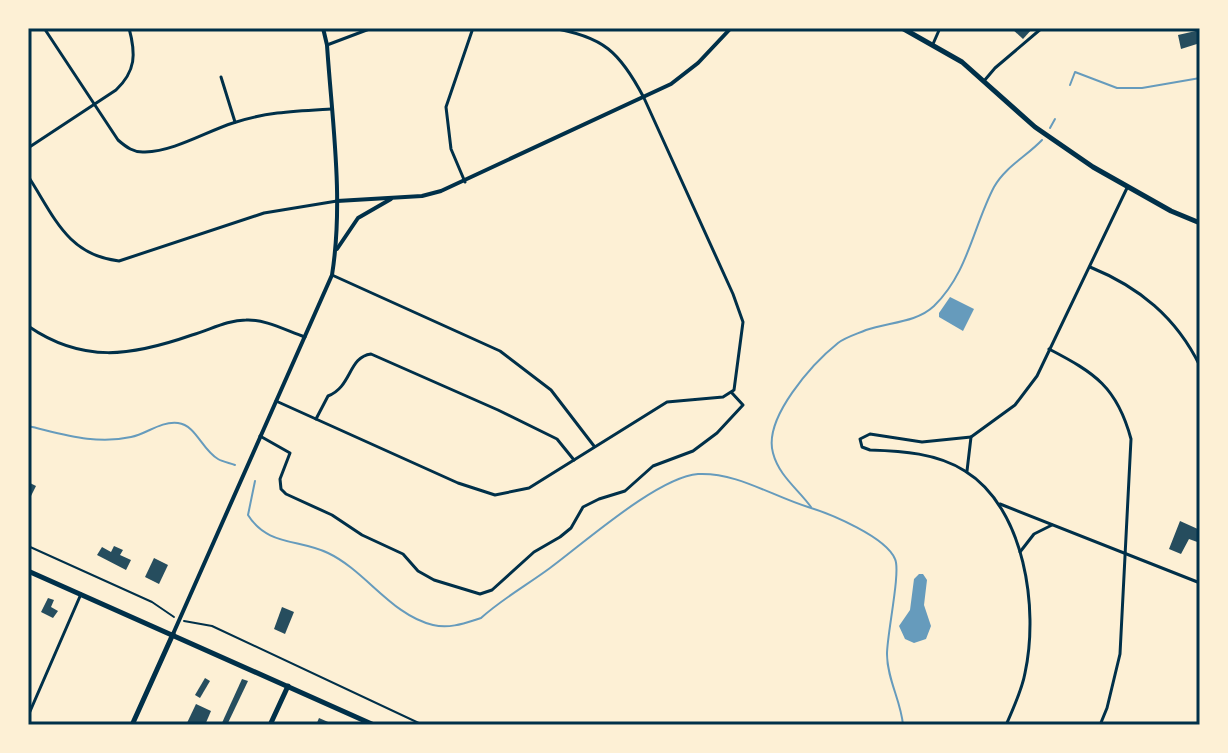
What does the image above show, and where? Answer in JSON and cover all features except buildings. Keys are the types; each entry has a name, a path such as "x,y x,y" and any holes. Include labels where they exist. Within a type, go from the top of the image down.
{"main road":[{"path":"902,28 933,44 984,81 1035,127 1127,188 1200,223"},
{"path":"28,571 374,725"},
{"path":"132,725 173,634"},
{"path":"270,725 288,686"}],"street":[{"path":"44,28 118,140 138,152 165,149 235,122 275,113 331,109"},
{"path":"28,148 116,90 127,79 133,68 135,50 129,28"},
{"path":"173,634 332,275 337,201 327,45 323,28"},
{"path":"327,45 372,28"},
{"path":"465,182 451,149 446,107 473,28"},
{"path":"260,436 290,453 280,479 281,489 286,494 403,554 418,571 434,580 480,594 492,590 534,552 571,528 583,507 625,491 653,466 693,451 717,433 743,405 732,391 743,322 732,291 644,98 628,67 605,46 582,33 551,28"},
{"path":"28,176 69,238 81,250 98,259 119,261 264,213 337,201 422,196 465,182 671,84 698,63 731,28"},
{"path":"933,44 940,28"},
{"path":"984,81 1042,28"},
{"path":"221,77 235,122"},
{"path":"1014,725 1006,724 1025,675 1032,624 1029,588 1020,552 1000,504 967,471 932,456 870,450 862,447 860,439 870,434 922,442 971,437 1015,405 1037,376 1127,188"},
{"path":"336,251 358,218 393,198"},
{"path":"1089,266 1120,279 1151,301 1183,335 1200,366"},
{"path":"332,275 500,351 551,390 594,446"},
{"path":"28,326 44,337 69,347 103,353 141,351 227,323 246,320 305,337"},
{"path":"1049,349 1087,369 1103,382 1126,419 1131,439 1120,654 1100,725"},
{"path":"316,419 328,396 338,392 346,383 355,362 362,355 371,354 557,439 574,460"},
{"path":"276,401 458,483 495,495 529,488 667,402 723,397 732,391"},
{"path":"967,471 971,437"},
{"path":"1000,504 1200,583"},
{"path":"1020,552 1034,534 1052,525"},
{"path":"28,716 81,594"}],"path":[{"path":"28,546 152,602 179,619 212,626 423,725"}],"water":[{"path":"950,297 974,309 963,331 939,317"},
{"path":"919,574 927,580 924,605 931,626 926,639 914,643 905,639 899,626 910,610 914,579"}],"waterway":[{"path":"1070,85 1075,72 1117,88 1142,88 1200,78"},
{"path":"1050,128 1055,119"},
{"path":"811,507 784,475 773,453 775,424 792,392 841,341 866,330 919,316 934,306 955,279 994,187 1042,140"},
{"path":"28,426 79,438 105,440 131,437 165,424 178,423 190,428 212,455 235,465"},
{"path":"255,481 248,515 264,532 328,553 355,570 404,612 418,620 445,626 481,618 663,486 698,474 712,474 754,486 857,527 881,543 895,559 896,576 887,654 903,725"}]}
